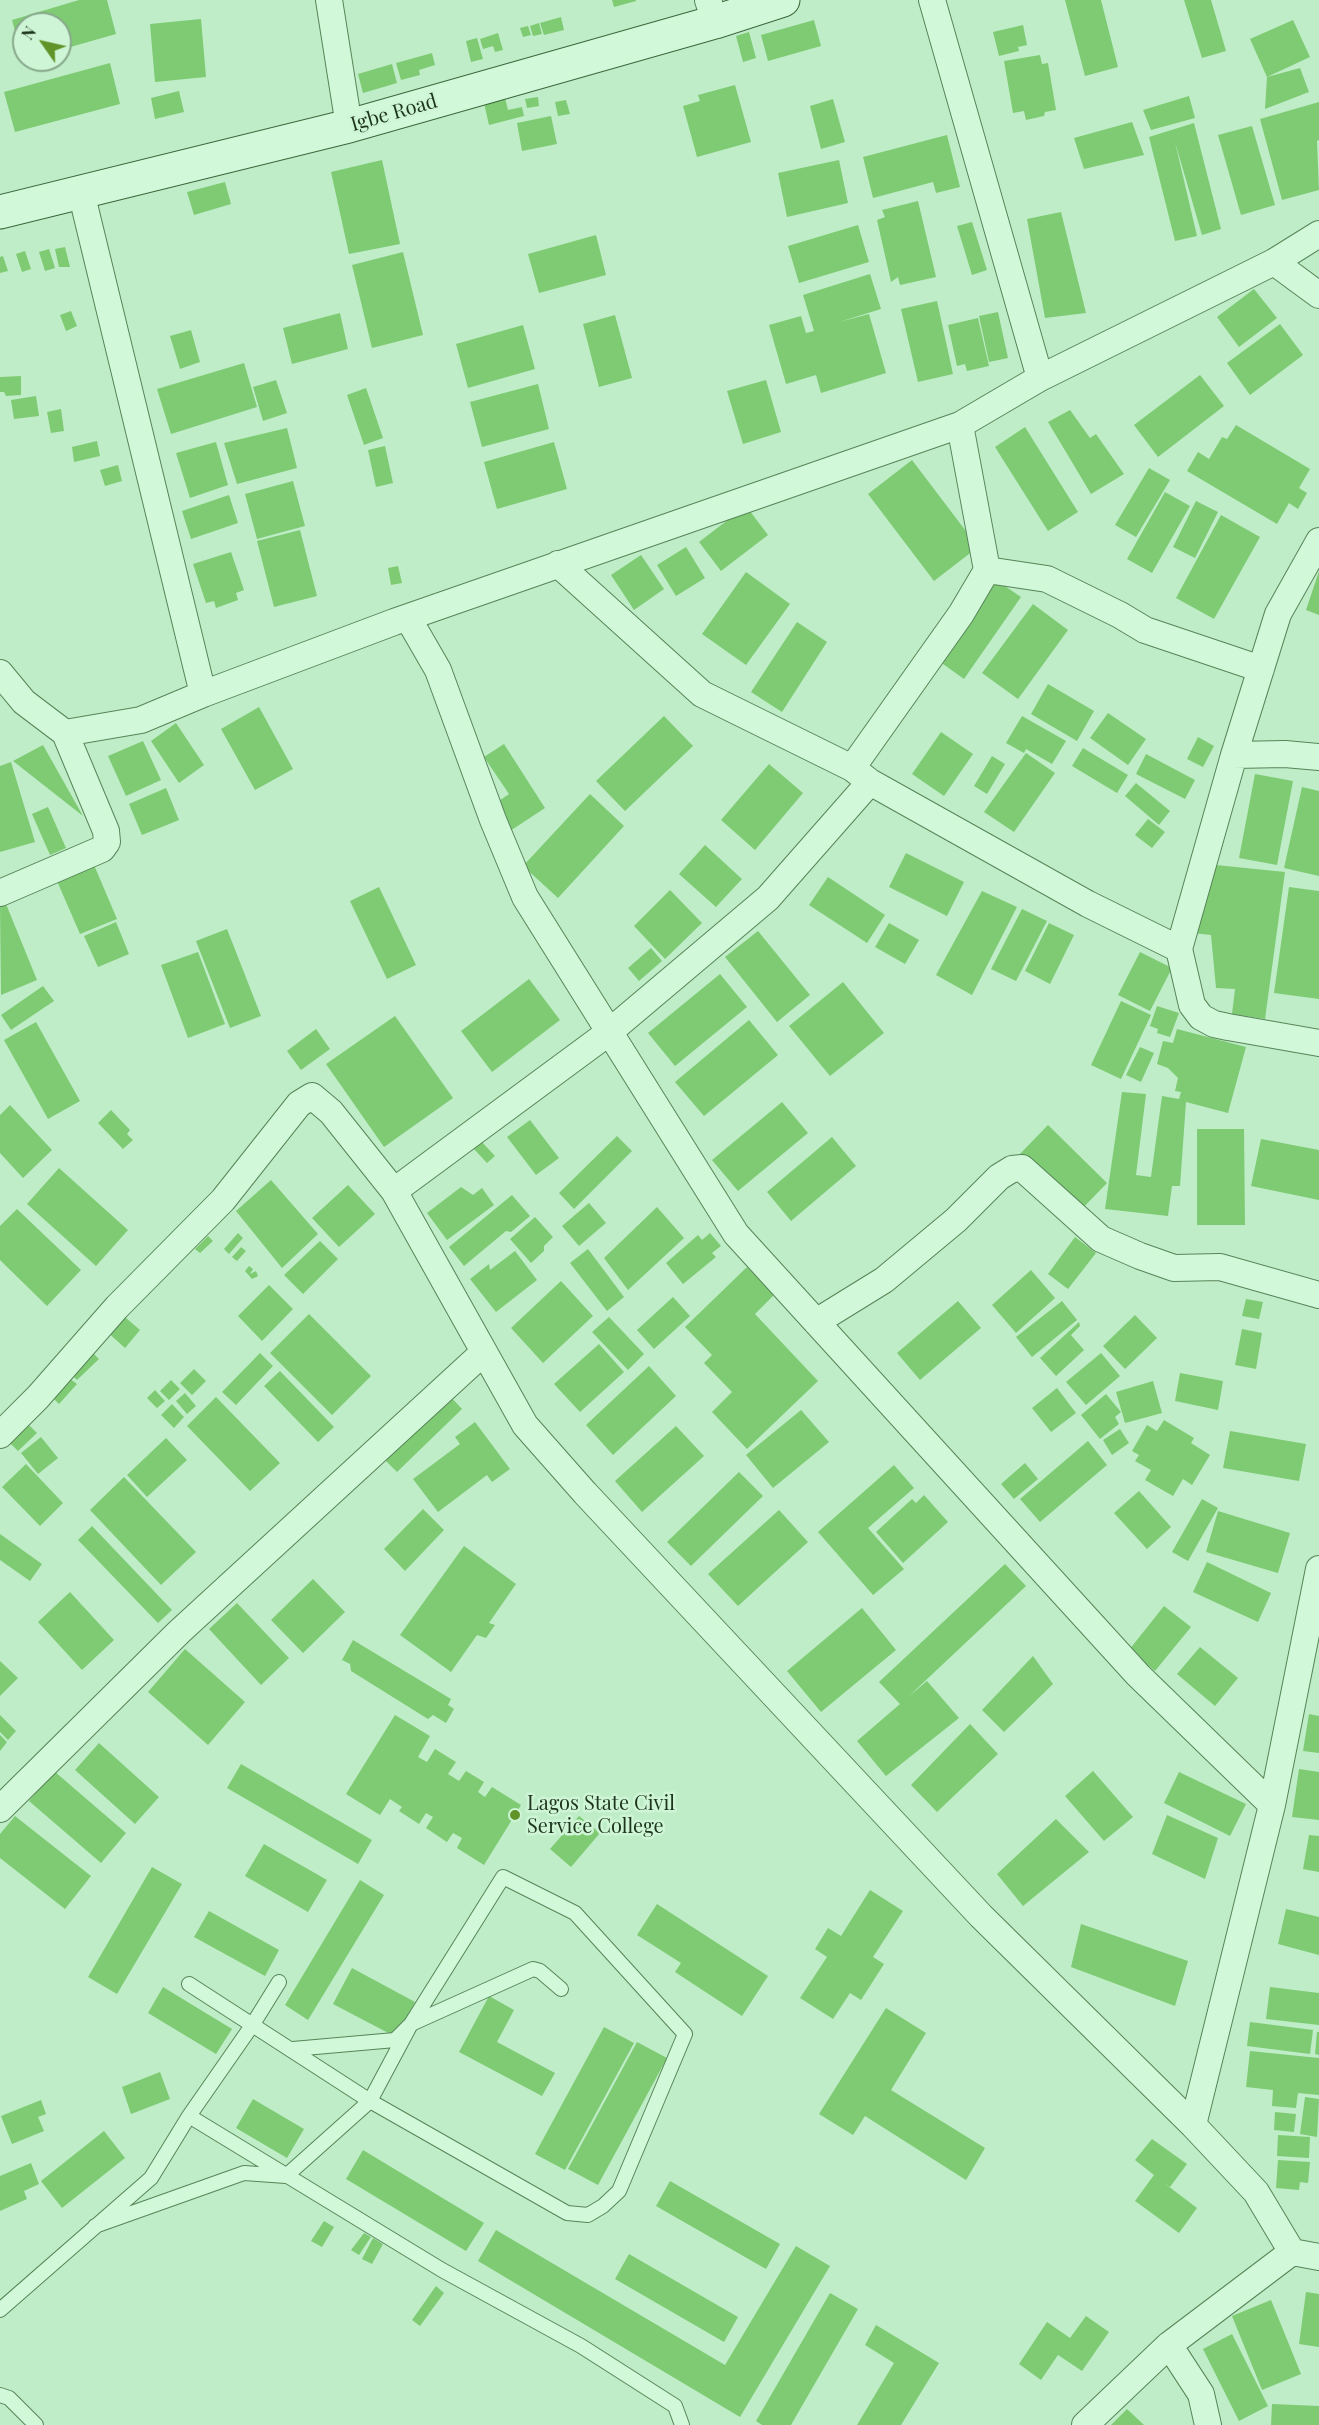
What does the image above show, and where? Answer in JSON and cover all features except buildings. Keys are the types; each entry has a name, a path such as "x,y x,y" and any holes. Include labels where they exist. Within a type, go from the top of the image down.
{"street":[{"path":"329,0 349,126"},
{"name":"Igbe Road","path":"0,212 349,126 711,11 783,0"},
{"path":"932,0 1040,378"},
{"path":"81,192 203,694"},
{"path":"65,733 141,720 203,694 408,618 960,425 1040,378 1274,262 1319,234"},
{"path":"1274,262 1319,295"},
{"path":"394,1191 608,1033 768,898 861,775 987,570 960,425"},
{"path":"1319,541 1278,614 1234,755 1179,949 1192,1005 1201,1017 1221,1026 1319,1043"},
{"path":"558,564 702,694 861,775 1088,904 1179,949"},
{"path":"987,570 1047,579 1145,630 1261,669"},
{"path":"408,618 438,670 493,820 525,897 608,1033 736,1234 1138,1675 1272,1805"},
{"path":"0,674 24,702 65,733 105,831 107,842 102,849 0,893"},
{"path":"1234,755 1284,754 1319,757"},
{"path":"0,1435 39,1397 117,1307 223,1200 299,1104 312,1096 322,1103 394,1191 525,1425 585,1493 981,1916 1192,2125 1256,2192 1292,2252"},
{"path":"816,1322 884,1281 956,1220 999,1177 1012,1169 1022,1168 1101,1239 1140,1256 1173,1269 1220,1267 1319,1295"},
{"path":"0,1809 179,1632 484,1352"},
{"path":"1192,2125 1272,1805 1319,1569"},
{"path":"1085,2425 1169,2345 1292,2252 1319,2257"},
{"path":"1169,2345 1201,2394 1208,2425"}],"lane":[{"path":"95,2226 244,2172 286,2176 370,2101 411,2024 504,1877 575,1913 686,2034 619,2191 603,2206 588,2215 567,2213 370,2101 293,2049 189,1984"},
{"path":"293,2049 395,2040 411,2024 533,1969 540,1971 561,1989"},
{"path":"0,2310 151,2178 189,2116 253,2024 279,1982"},
{"path":"189,2116 442,2270 581,2346 675,2406 682,2425"},
{"path":"0,2395 9,2398 36,2425"}],"place":[{"name":"Lagos State Civil Service College","path":"515,1815"}]}
